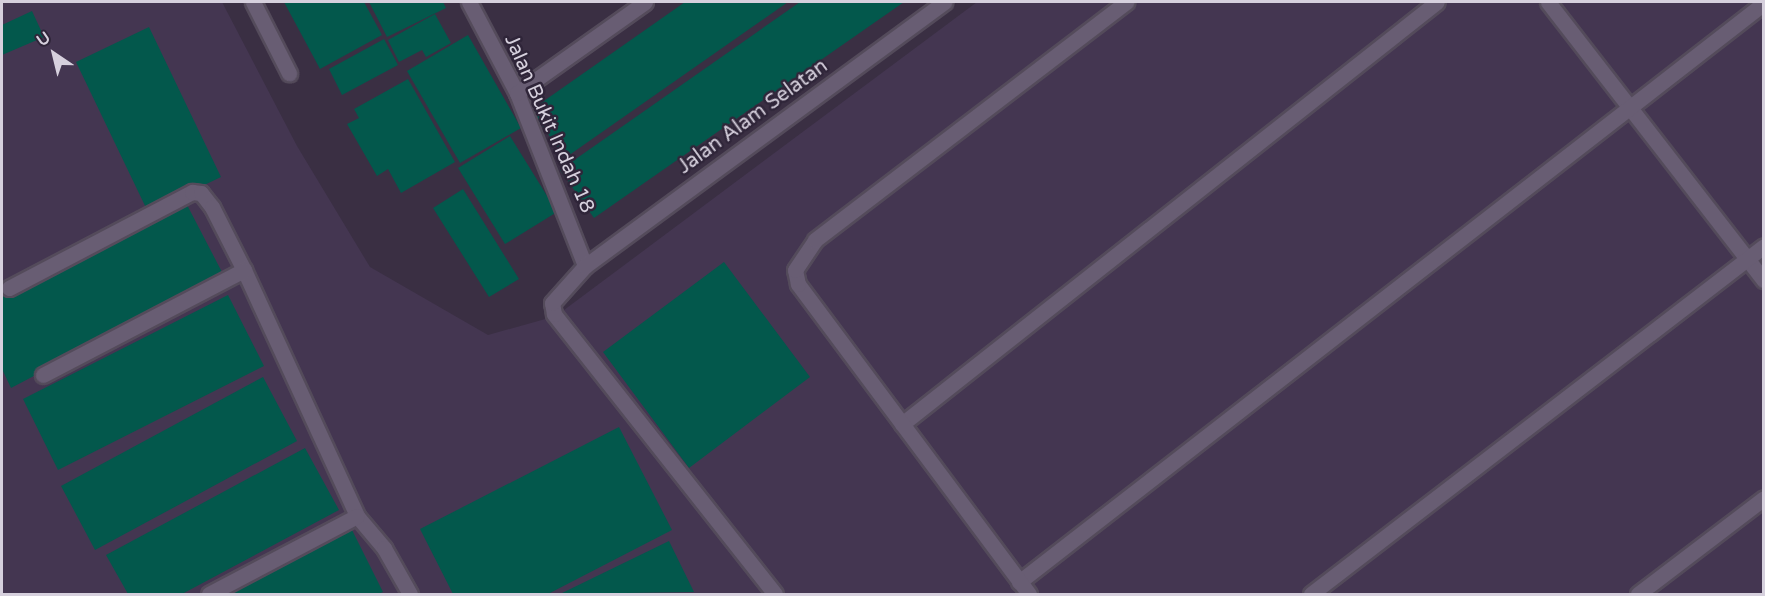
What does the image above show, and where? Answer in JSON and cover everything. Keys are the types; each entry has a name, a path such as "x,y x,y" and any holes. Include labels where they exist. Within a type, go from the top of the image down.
{"street":[{"path":"253,2 289,73"},
{"name":"Jalan Bukit Indah 18","path":"469,2 517,93 585,266"},
{"path":"517,93 645,2"},
{"name":"Jalan Alam Selatan","path":"775,594 554,314 552,303 560,291 585,266 945,2"},
{"path":"1126,2 815,240 801,256 795,270 798,284 1024,588 1629,106 1764,3"},
{"path":"902,424 1437,2"},
{"path":"1548,2 1764,280"},
{"path":"9,288 197,191 212,207 244,270 357,516 384,548 410,594"},
{"path":"1311,594 1764,246"},
{"path":"43,375 244,270"},
{"path":"1638,594 1764,498"},
{"path":"209,594 357,516"}],"shaded area":[{"path":"2,2 222,2 297,146 370,267 488,335 556,316 977,2 1763,2 1763,594 2,594"}],"building":[{"path":"284,2 364,2 382,35 320,69"},
{"path":"369,2 443,2 446,8 387,37"},
{"path":"685,2 788,2 565,158 531,110"},
{"path":"800,2 904,2 594,218 560,170"},
{"path":"32,11 44,37 2,55 2,25"},
{"path":"435,14 451,43 426,57 422,50 399,62 388,40"},
{"path":"149,27 221,177 148,212 76,62"},
{"path":"468,35 521,128 460,163 407,71"},
{"path":"384,39 398,65 342,95 329,69"},
{"path":"408,79 455,162 401,193 388,169 377,176 347,124 359,118 354,109"},
{"path":"510,136 557,212 505,244 458,168"},
{"path":"463,189 519,279 489,297 433,208"},
{"path":"185,201 224,276 11,388 2,369 2,296"},
{"path":"724,262 810,377 689,468 603,352"},
{"path":"228,295 264,366 58,470 23,399"},
{"path":"263,377 297,441 95,550 61,486"},
{"path":"619,427 672,530 548,594 453,594 420,529"},
{"path":"305,448 339,510 182,594 128,594 106,555"},
{"path":"351,528 383,592 378,594 222,594"},
{"path":"669,541 694,592 560,594"}]}
